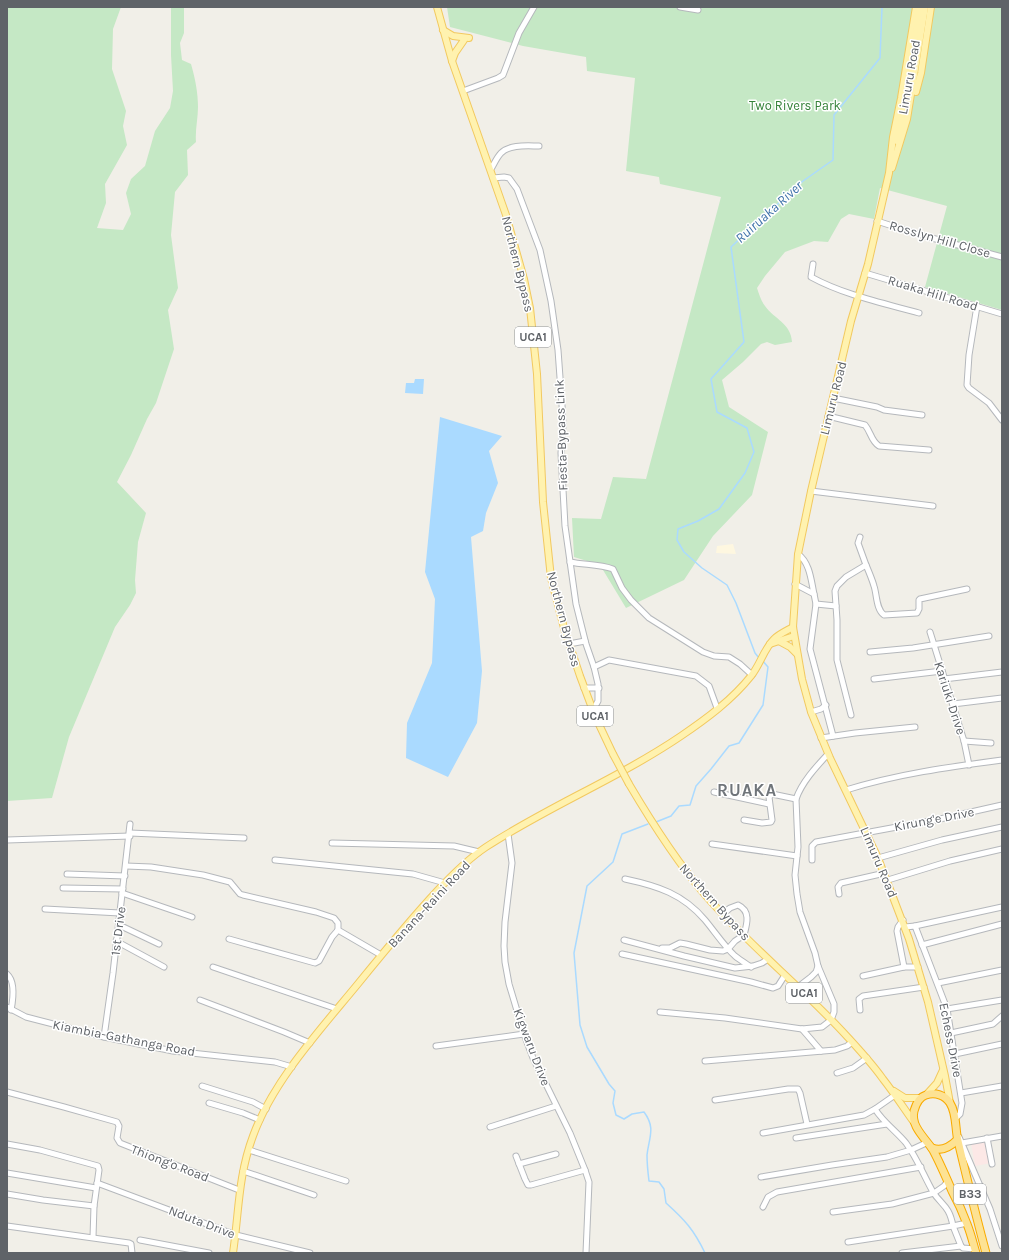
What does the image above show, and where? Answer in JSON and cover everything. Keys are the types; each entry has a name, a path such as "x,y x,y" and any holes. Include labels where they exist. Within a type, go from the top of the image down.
{"highway":[{"name":"Northern Bypass","path":"923,1096 935,1093 950,1103"},
{"path":"913,1121 913,1112 923,1096"},
{"path":"932,1148 939,1150 944,1149 959,1139 950,1103"},
{"name":"Northern Bypass","path":"913,1121 926,1143 932,1148 948,1181 967,1223 976,1251"},
{"name":"B33","path":"959,1139 969,1191 986,1253"}],"main road":[{"name":"Northern Bypass","path":"437,7 452,61 491,169 514,242 524,280 530,308 537,374 543,502 551,578 569,644 593,710 613,754 629,784 671,851 723,914 798,987 867,1058 913,1121"},
{"name":"Limuru Road","path":"890,171 893,137 916,7"},
{"name":"Limuru Road","path":"920,7 910,78 890,171 828,416 798,554 793,627 802,680 811,712 828,754 867,832 888,880 903,920 924,987 936,1032 950,1103"},
{"name":"Limuru Road","path":"907,119 925,7"},
{"name":"Limuru Road","path":"890,171 913,104 921,72 930,7"},
{"path":"443,30 453,36 467,39 455,53 452,61"},
{"path":"770,644 778,635 793,627"},
{"path":"770,644 794,636"},
{"path":"779,641 790,647 797,654"},
{"name":"Banana-Raini Road","path":"233,1253 243,1171 248,1150 260,1120 292,1067 310,1043 422,906 460,868 479,852 549,809 655,753 698,724 735,693 752,675 770,644"},
{"path":"923,1096 937,1084 943,1069"},
{"name":"Northern Bypass","path":"891,1089 905,1098 923,1096"}],"street":[{"path":"463,91 503,75 519,33 534,7"},
{"path":"680,7 698,10"},
{"path":"491,169 501,153 506,149 539,146"},
{"name":"Fiesta-Bypass Link","path":"493,178 509,178 517,189 540,250 546,276 558,350 563,419 560,453 565,526 576,604 585,641 594,667 598,688 598,701 593,710"},
{"name":"Rosslyn Hill Close","path":"877,221 917,234 1002,257"},
{"path":"813,264 811,277 822,281 827,285 858,296 919,313"},
{"name":"Ruaka Hill Road","path":"865,273 1002,314"},
{"path":"977,306 969,355 967,385 989,403 1002,420"},
{"path":"833,398 877,407 884,410 922,415"},
{"path":"828,416 865,425 873,441 879,446 929,450"},
{"path":"811,491 933,506"},
{"path":"860,536 858,543 873,584 878,606 881,613 884,615 917,613 920,599 967,589"},
{"path":"798,554 808,568 816,604 810,648 833,736"},
{"path":"570,562 602,565 613,569 622,588 630,600 649,618 703,652 714,656 729,657 740,664 752,675"},
{"path":"851,715 837,660 836,591 838,586 846,577 866,565"},
{"path":"795,584 814,594"},
{"path":"816,604 836,606"},
{"name":"Kariuki Drive","path":"930,632 964,741 969,765"},
{"path":"870,652 934,645 990,636"},
{"path":"569,644 585,641"},
{"path":"594,667 609,660 696,676 709,686 717,708"},
{"path":"874,679 942,671"},
{"path":"944,679 1002,672"},
{"path":"584,688 598,688"},
{"path":"953,704 1002,698"},
{"path":"811,712 821,709 826,705"},
{"path":"821,738 915,727"},
{"path":"964,741 991,743"},
{"path":"660,1012 725,1018 802,1029 822,1027 831,1020 834,1012 834,1004 818,966 815,953 800,912 795,875 798,830 796,799 798,792 828,754"},
{"path":"846,790 864,784 927,770 1002,760"},
{"path":"714,792 769,804"},
{"path":"744,820 762,823 771,822 769,797 772,794 796,799"},
{"name":"Kirung'e Drive","path":"812,860 812,846 814,843 940,819 1002,805"},
{"name":"1st Drive","path":"104,1037 125,876 130,824"},
{"name":"Kirung'e Drive","path":"878,858 942,840 1002,827"},
{"name":"Kigwaru Drive","path":"508,834 512,863 505,922 505,962 509,984 533,1058 570,1133 589,1182 586,1253"},
{"path":"7,835 7,840 130,835 244,838"},
{"path":"332,842 454,846 479,852"},
{"path":"712,844 797,856"},
{"path":"888,880 950,861 1002,849"},
{"path":"275,860 413,874 445,883"},
{"path":"126,866 151,867 184,872 230,882 240,894 316,912 334,918 338,923 338,930 332,936 319,961 315,963 229,939"},
{"path":"839,894 838,887 841,884 885,873"},
{"path":"67,874 125,876"},
{"path":"625,879 650,884 673,893 683,900 705,920 728,949 750,967"},
{"path":"63,888 123,891 192,917"},
{"path":"657,948 670,948 680,943 718,951 728,949 735,941 744,935 748,920 746,913 742,907 738,905 733,906 723,914"},
{"path":"905,927 1002,907"},
{"path":"45,909 120,913"},
{"path":"903,920 897,931 904,967"},
{"path":"922,945 1002,924"},
{"path":"119,925 159,944"},
{"name":"Echess Drive","path":"915,926 947,1009 961,1093 962,1109 960,1114 955,1119"},
{"path":"338,930 381,955"},
{"path":"624,940 735,968 750,967 762,963 768,959"},
{"path":"116,941 164,967"},
{"path":"622,954 773,988 778,986 785,976"},
{"path":"798,987 812,977 818,966"},
{"path":"212,967 337,1009"},
{"path":"863,976 904,967 918,967"},
{"path":"938,983 1002,970"},
{"path":"7,974 10,976 12,986 9,1009"},
{"path":"860,1010 860,999 863,996 924,987"},
{"path":"200,1000 310,1043"},
{"path":"947,1009 1002,1000"},
{"name":"Kiambia-Gathanga Road","path":"9,1009 26,1017 104,1037 173,1051 275,1062 292,1067"},
{"path":"951,1033 994,1024 1002,1016"},
{"path":"802,1029 821,1050"},
{"path":"436,1046 524,1034"},
{"path":"704,1061 840,1049 852,1042"},
{"path":"955,1054 1002,1044"},
{"path":"837,1073 853,1068 867,1058"},
{"path":"202,1086 253,1102 266,1109"},
{"path":"961,1093 1002,1086"},
{"path":"715,1100 788,1089 798,1089 807,1124"},
{"name":"Thiong'o Road","path":"7,1092 109,1119 118,1124 117,1138 120,1142 240,1190"},
{"path":"763,1133 864,1115 895,1096"},
{"path":"209,1103 243,1113 260,1120"},
{"path":"490,1127 556,1106"},
{"path":"875,1109 910,1150 921,1167 934,1193 948,1210 961,1246 965,1249 976,1251"},
{"path":"796,1138 887,1124"},
{"path":"1002,1136 959,1139 990,1209 1000,1235 1002,1246"},
{"path":"987,1138 992,1164"},
{"path":"761,1178 832,1165 887,1158 926,1143"},
{"path":"7,1144 40,1150 98,1166 99,1170 94,1206 93,1237"},
{"path":"248,1150 346,1181"},
{"path":"519,1164 556,1154"},
{"path":"516,1156 526,1183 531,1185 585,1170"},
{"path":"763,1206 768,1197 777,1192 921,1167"},
{"path":"243,1171 314,1195"},
{"name":"Nduta Drive","path":"7,1173 97,1185 236,1235 310,1253"},
{"path":"833,1212 892,1204 934,1193 948,1181"},
{"path":"7,1194 94,1206"},
{"path":"848,1242 967,1223"},
{"path":"7,1226 93,1237 131,1244 132,1253"},
{"path":"140,1240 209,1253"},
{"path":"902,1253 961,1246"}],"shaded area":[{"path":"733,544 736,554 716,553 717,546"},
{"path":"987,1141 991,1163 975,1166 971,1143"}],"green space":[{"path":"7,7 121,7 113,29 112,69 126,111 123,126 127,145 105,184 106,203 97,228 123,230 131,214 126,193 131,179 145,166 155,131 170,108 173,91 171,7 184,7 184,33 180,43 182,60 191,64 196,85 198,107 196,142 187,150 188,175 175,192 171,235 178,288 168,310 174,349 156,403 117,482 146,513 138,542 135,580 136,593 130,605 115,627 69,737 52,798 7,801"},
{"name":"Two Rivers Park","path":"447,7 1002,7 1002,310 925,287 947,206 880,188 874,219 849,214 841,219 828,242 814,241 785,252 757,288 761,300 765,306 789,330 792,342 775,345 767,342 761,344 722,380 729,407 768,432 752,495 713,536 684,580 626,608 600,565 574,557 572,518 601,519 613,477 646,479 721,197 660,184 659,177 626,171 635,78 587,71 586,57 523,46 450,27"}],"water":[{"path":"415,379 424,379 423,394 405,393 406,383 414,383"},
{"path":"440,417 502,436 489,451 498,483 486,513 483,531 471,537 482,671 477,723 448,777 406,758 407,723 432,663 435,599 425,572"}],"waterway":[{"name":"Ruiruaka River","path":"759,658 755,653 736,603 727,585 702,568 684,552 677,540 678,529 698,521 719,509 745,473 754,452 747,428 717,412 711,379 744,342 731,247 803,181 833,160 834,115 880,58 882,7"},
{"name":"Ruiruaka River","path":"656,822 671,816 679,806 690,805 696,786 729,746 739,743 763,705 768,667 762,660"},
{"name":"Ruiruaka River","path":"648,824 622,834 613,862 587,886 574,953 580,1025 587,1047 609,1084 615,1091 613,1103 616,1115 624,1119 632,1114 644,1112 648,1118 651,1128 647,1155 649,1181 659,1182 664,1189 666,1203 688,1226 697,1238 705,1253"}],"district":[{"name":"RUAKA","path":"747,790"}]}
